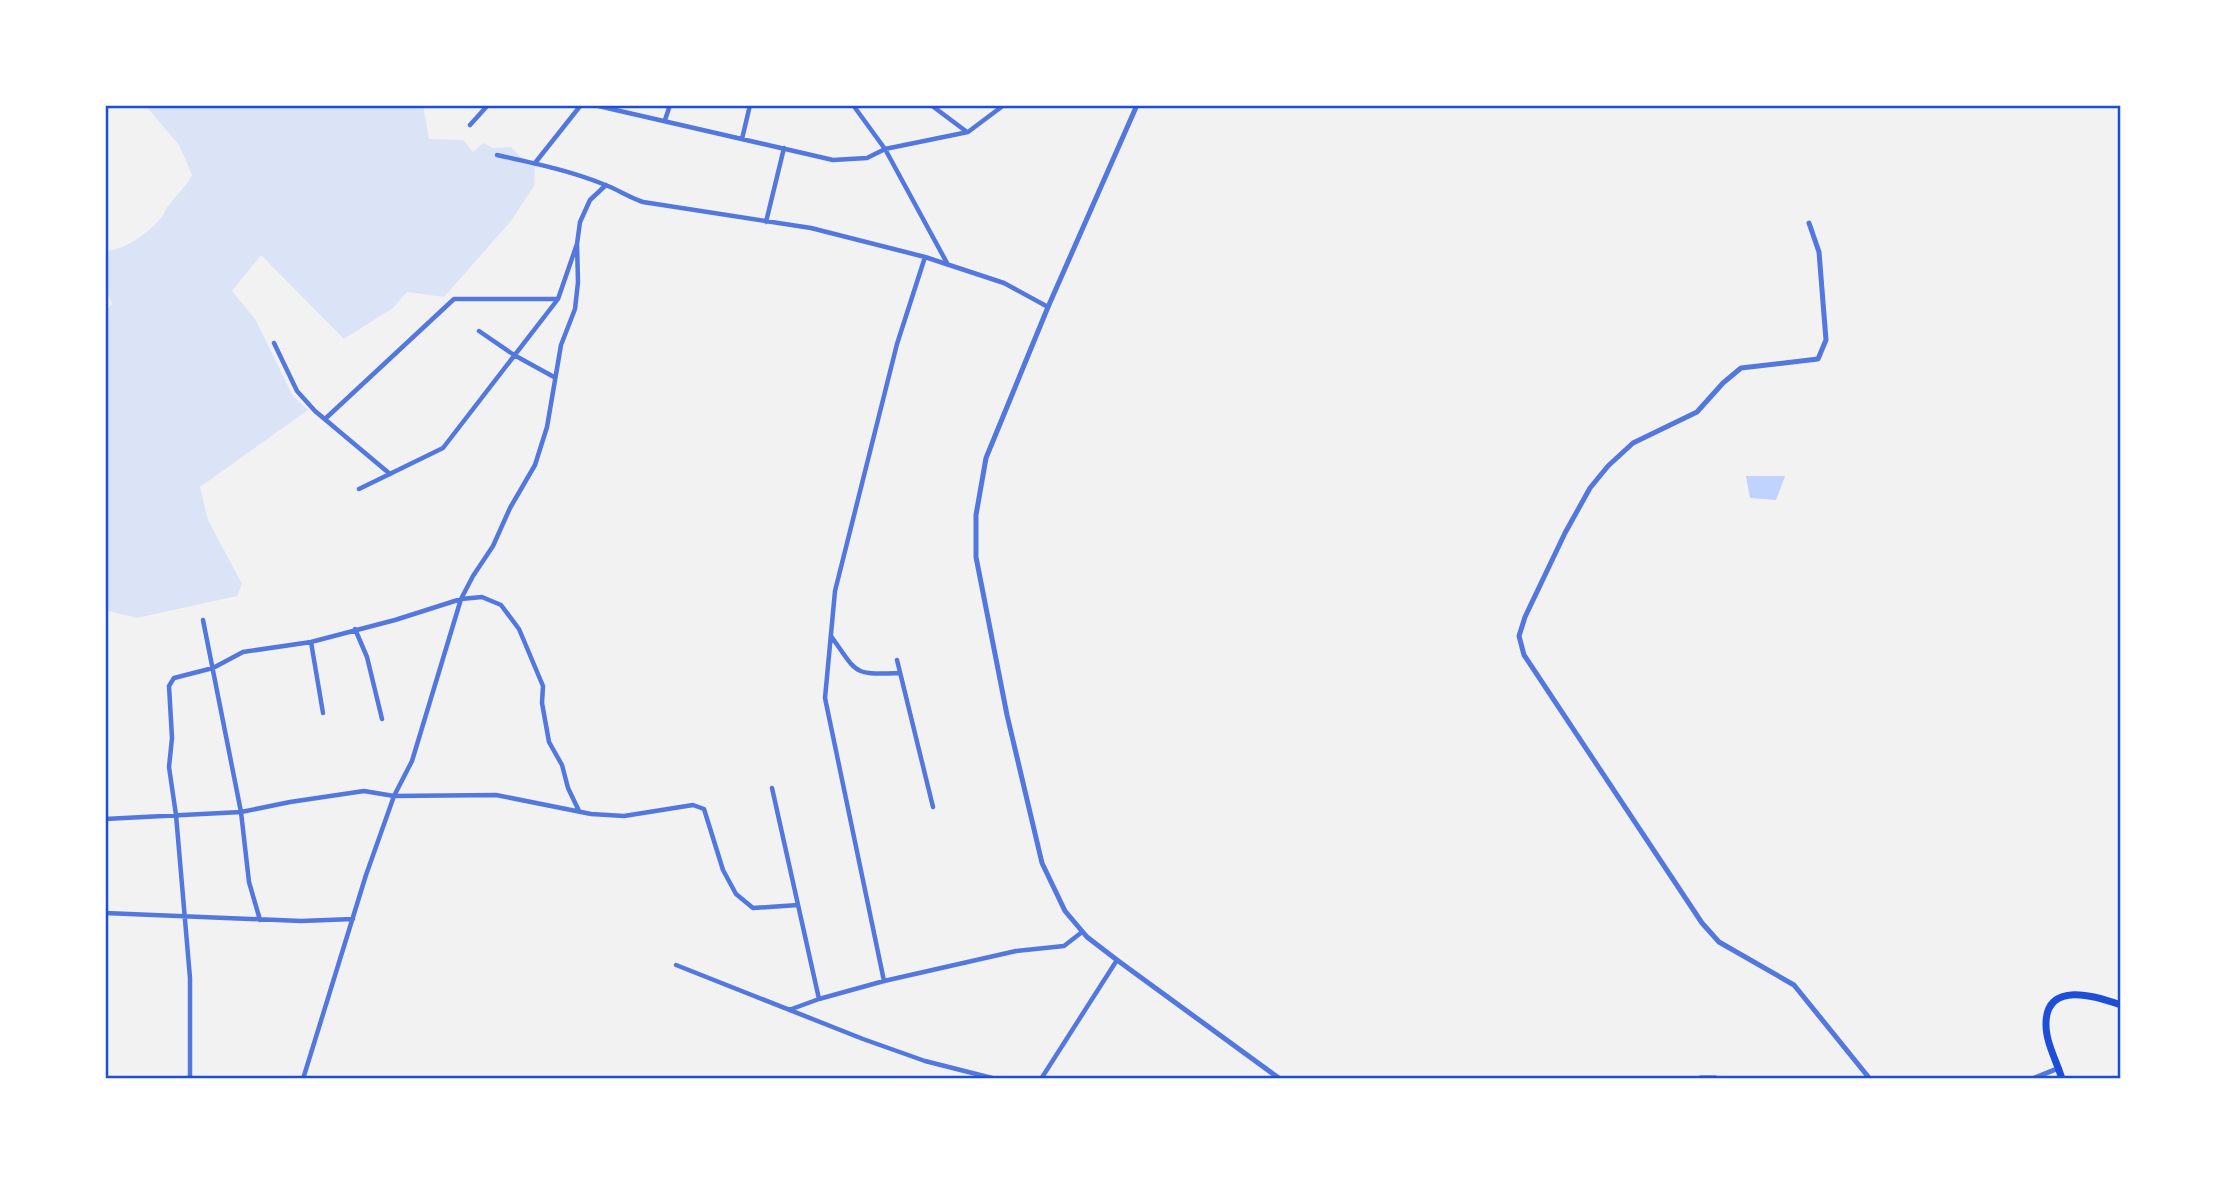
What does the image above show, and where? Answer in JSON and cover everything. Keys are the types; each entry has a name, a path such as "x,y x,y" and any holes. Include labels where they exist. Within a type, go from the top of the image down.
{"highway":[{"path":"2062,1079 2046,1025 2050,1008 2056,1001 2079,993 2121,1005"},
{"path":"1701,1079 1715,1079"}],"street":[{"path":"470,125 488,105"},
{"path":"535,163 581,105"},
{"path":"594,105 833,160 867,158 885,149 968,132 1004,105"},
{"path":"664,120 670,105"},
{"path":"742,139 750,105"},
{"path":"853,105 885,149 947,264"},
{"path":"930,105 968,132"},
{"path":"1138,105 1048,307 986,458 976,515 976,557 1007,715 1042,863 1065,911 1082,932 1117,960 1280,1079"},
{"path":"766,222 784,148"},
{"path":"496,155 558,168 643,202 811,228 925,257 1004,283 1048,307"},
{"path":"303,1079 394,796 412,761 461,599 472,576 493,546 510,508 535,464 547,427 561,345 575,309 580,222 590,200 606,185"},
{"path":"1810,223 1819,252 1826,340 1818,359 1741,368 1723,383 1698,412 1633,443 1608,466 1590,488 1525,617 1519,636 1524,655 1702,923 1719,942 1794,985 1870,1079"},
{"path":"359,489 443,448 558,299 578,244"},
{"path":"884,981 825,698 835,591 897,344 925,257"},
{"path":"325,419 454,299 558,299"},
{"path":"479,331 514,355 554,377"},
{"path":"274,343 298,391 325,419 390,474"},
{"path":"190,1079 190,978 176,815 169,767 172,738 170,682 174,678 213,668 243,652 311,642 396,620 461,599 482,597 500,605 519,629 542,686 542,703 549,742 562,765 568,788 579,811"},
{"path":"203,620 241,812 249,882 260,920"},
{"path":"355,629 367,657 382,719"},
{"path":"831,635 855,668 863,674 900,673"},
{"path":"311,642 323,713"},
{"path":"897,660 933,807"},
{"path":"772,789 819,999"},
{"path":"105,819 241,812 364,792 394,796 496,795 579,811 624,816 692,806 704,809 723,870 736,894 753,908 798,905"},
{"path":"105,913 260,920 353,919"},
{"path":"789,1010 884,981 1016,951 1064,946 1082,932"},
{"path":"1044,1078 1117,960"},
{"path":"676,965 925,1061 996,1079"},
{"path":"2032,1079 2059,1068"}],"shaded area":[{"path":"145,105 423,105 429,139 463,140 473,152 483,143 493,148 511,147 526,163 535,166 534,186 511,221 444,297 407,292 393,308 344,339 261,255 232,291 255,319 293,396 308,410 200,487 208,520 242,584 237,596 137,618 105,610 105,312 112,304 105,286 105,251 128,244 149,230 192,175 179,145"}],"water":[{"path":"1746,476 1785,476 1776,500 1750,498"}]}
